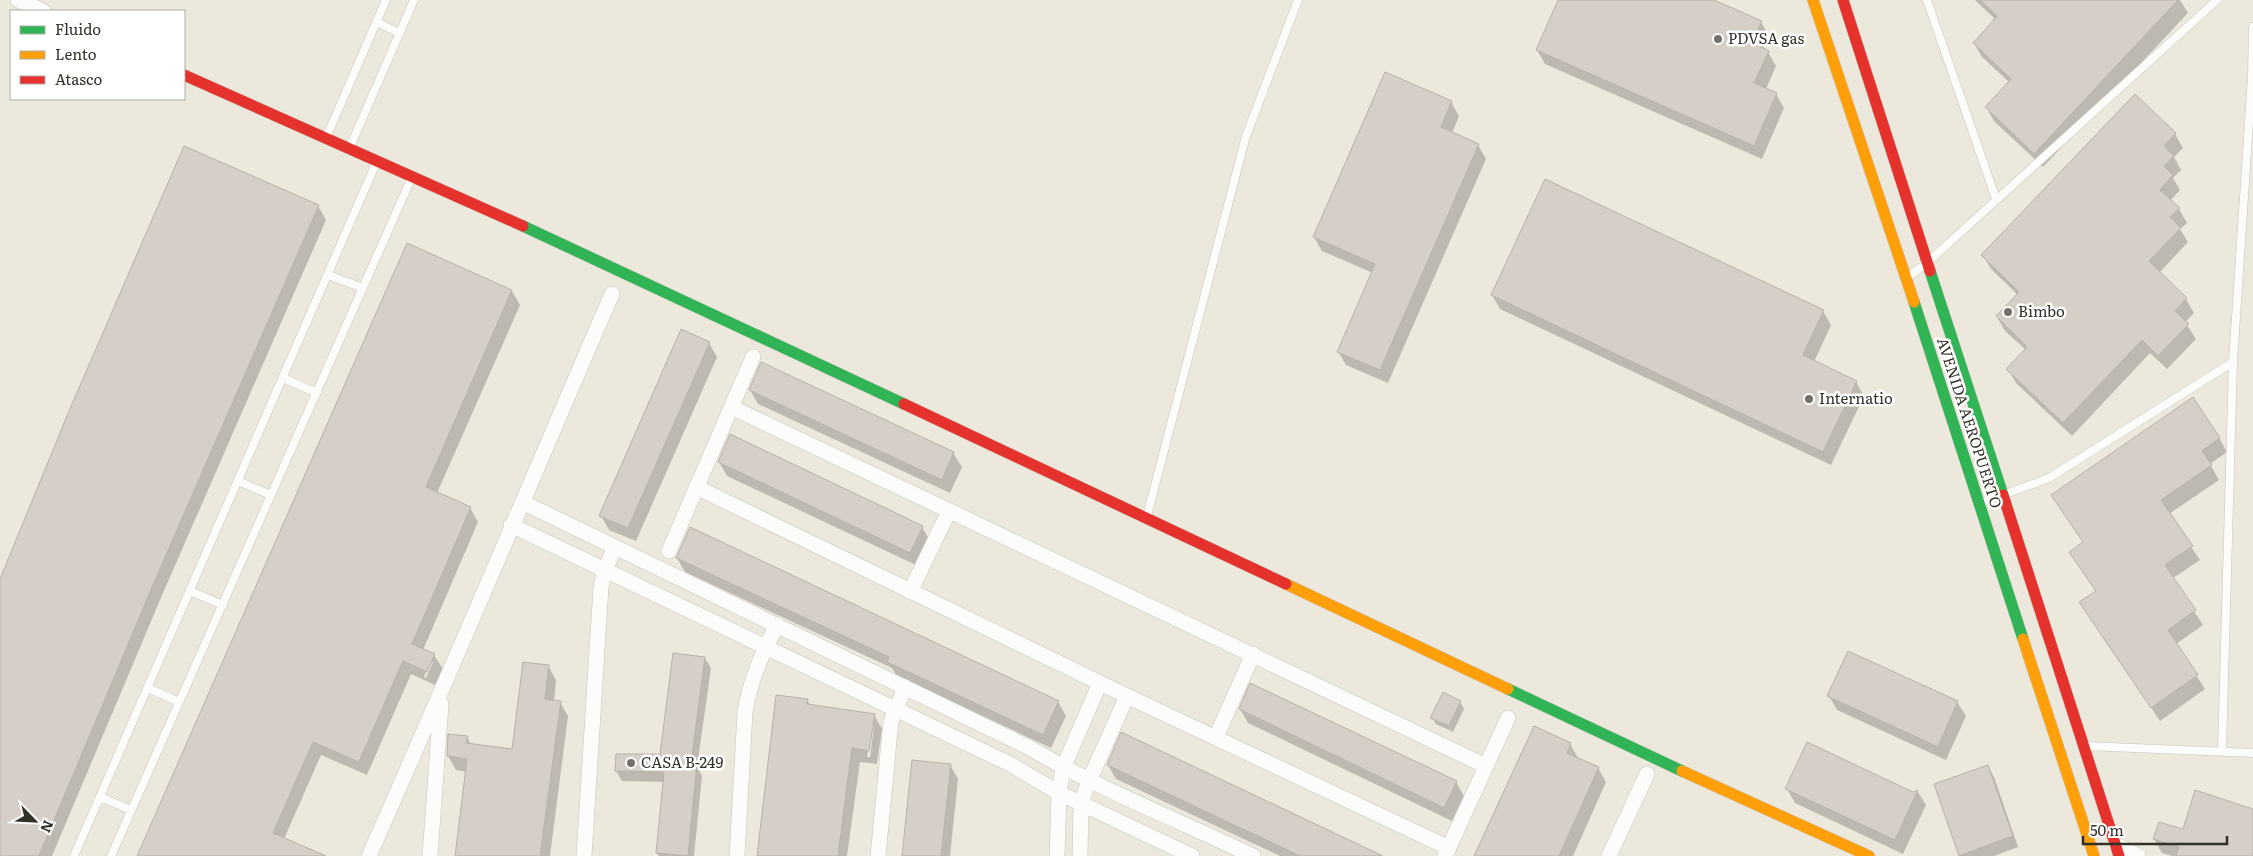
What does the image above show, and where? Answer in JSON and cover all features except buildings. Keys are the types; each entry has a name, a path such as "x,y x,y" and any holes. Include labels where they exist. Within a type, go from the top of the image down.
{"street":[{"path":"18,0 41,10"},
{"name":"AVENIDA AEROPUERTO","path":"1813,0 1906,278 2094,856"},
{"name":"AVENIDA AEROPUERTO","path":"1843,0 2117,850"},
{"path":"185,74 578,250 1744,800 1869,856"},
{"path":"369,856 442,692 511,525 612,294"},
{"path":"669,550 753,357"},
{"path":"731,407 1486,766"},
{"path":"696,487 1127,696 1216,736 1447,852 1508,718"},
{"path":"522,502 1030,748 1089,781 1253,856"},
{"path":"910,592 949,511"},
{"path":"511,525 1010,764 1059,793 1187,855 1192,827"},
{"path":"584,856 601,587 605,570 615,547"},
{"path":"737,856 745,712 748,692 757,666 777,625"},
{"path":"1216,736 1253,654"},
{"path":"1057,856 1059,793 1063,768 1100,683"},
{"path":"878,856 891,721 905,687"},
{"path":"430,856 442,692"},
{"path":"1080,856 1081,803 1127,696"},
{"path":"1609,856 1647,774"},
{"path":"2117,850 2138,856"}],"lane":[{"path":"326,138 386,0"},
{"path":"350,149 414,0"},
{"path":"1146,518 1246,136 1298,0"},
{"path":"1927,0 1996,199"},
{"path":"1906,278 1928,262 2218,0"},
{"path":"377,22 399,34"},
{"path":"2222,752 2233,362 2252,77 2253,27"},
{"path":"74,856 377,161"},
{"path":"111,856 413,176"},
{"path":"328,275 363,288"},
{"path":"1980,504 2049,478 2233,362"},
{"path":"282,378 317,392"},
{"path":"238,481 271,495"},
{"path":"190,591 223,605"},
{"path":"148,688 179,702"},
{"path":"2084,746 2253,753"},
{"path":"100,797 131,810"}],"traffic: fast":[{"path":"523,226 904,404"},
{"path":"1930,271 2003,495"},
{"path":"1914,302 2023,639"},
{"path":"1508,689 1682,771"}],"traffic: slow":[{"path":"1813,0 1914,302"},
{"path":"1286,584 1508,689"},
{"path":"2023,639 2094,856"},
{"path":"1682,771 1869,856"}],"traffic: jam":[{"path":"1843,0 1930,271"},
{"path":"185,75 523,226"},
{"path":"904,404 1286,584"},
{"path":"2003,495 2119,856"}],"place":[{"name":"PDVSA gas","path":"1718,39"},
{"name":"Bimbo","path":"2008,312"},
{"name":"Internatio","path":"1809,399"},
{"name":"CASA B-249","path":"631,763"}]}
